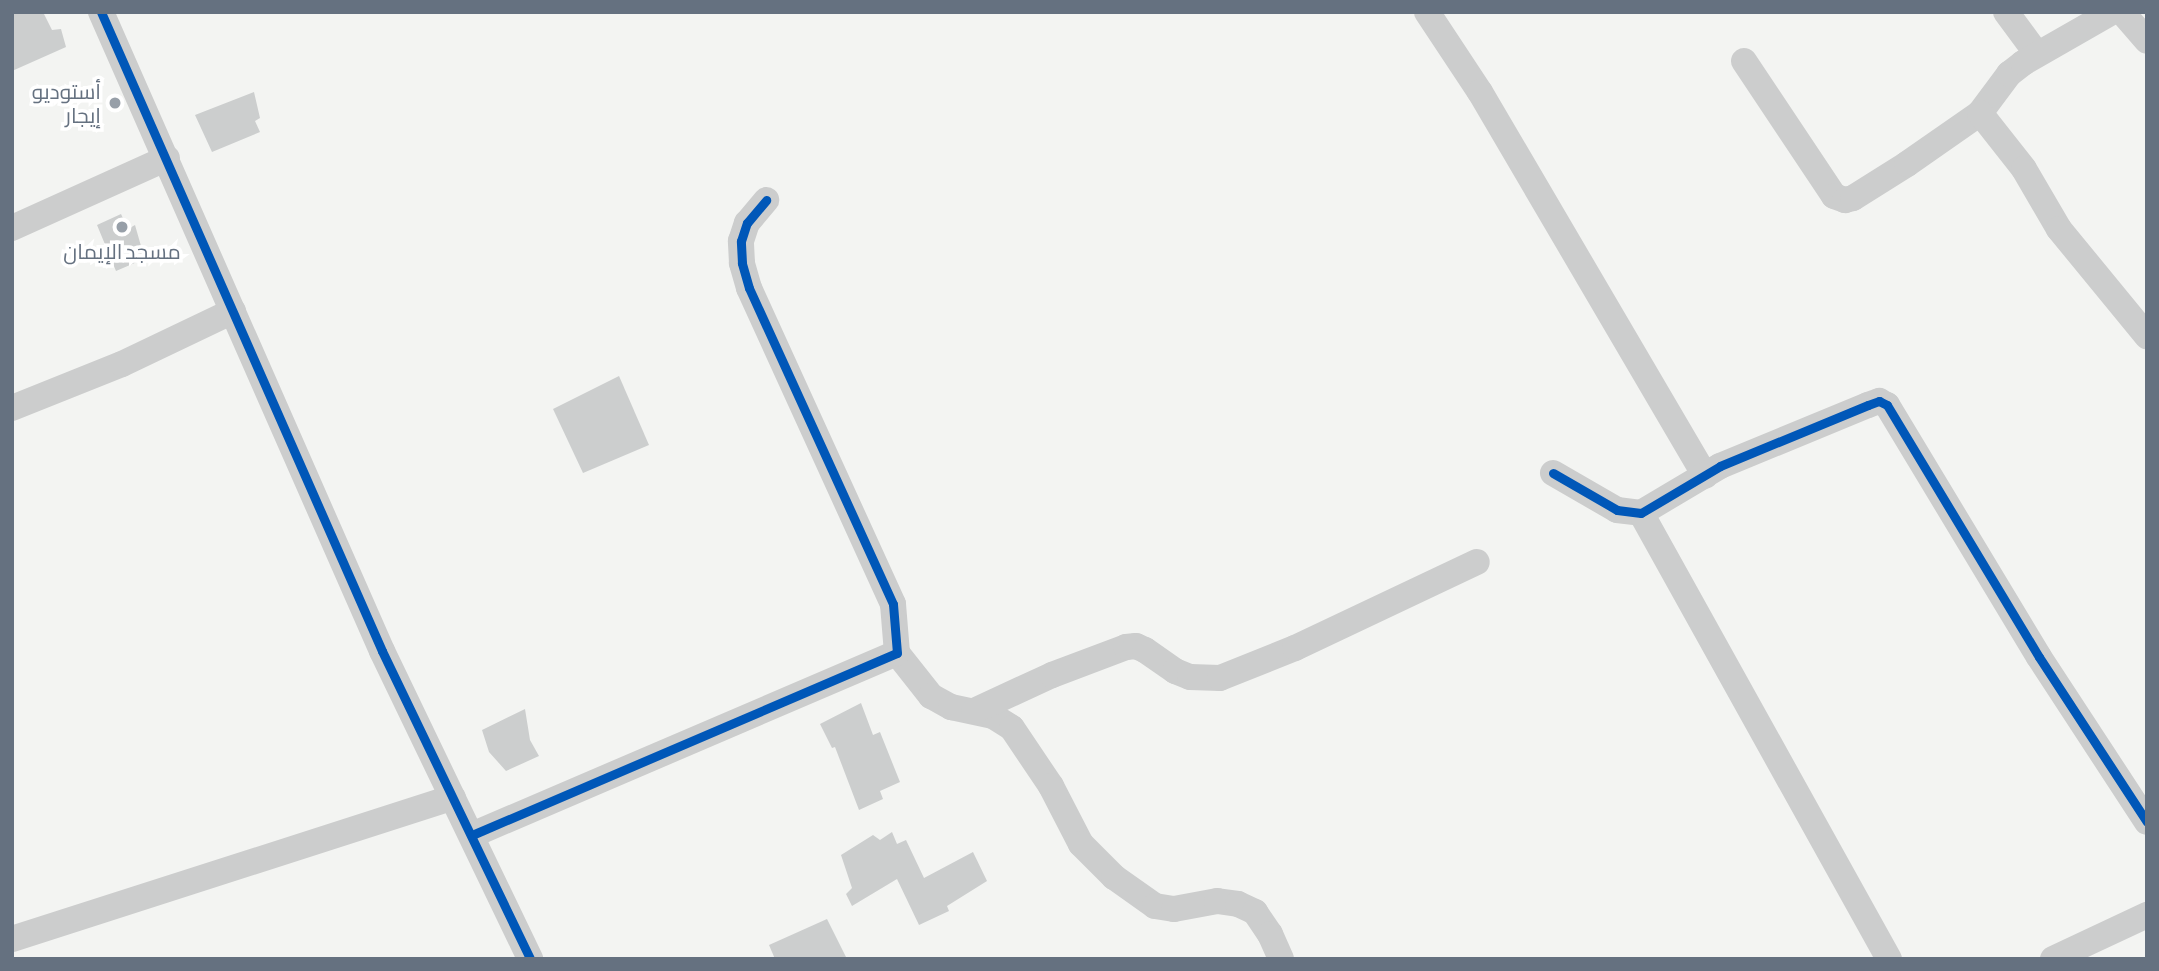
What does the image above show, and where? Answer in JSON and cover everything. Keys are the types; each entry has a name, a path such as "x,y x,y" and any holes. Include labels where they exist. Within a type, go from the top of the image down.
{"street":[{"path":"101,12 167,158 335,549 530,959"},
{"path":"1427,12 1480,92 1705,476"},
{"path":"2006,12 2036,54"},
{"path":"1744,61 1827,185 1840,199 1853,198 1980,113 2009,74 2036,54 2112,12"},
{"path":"2122,12 2147,41"},
{"path":"1980,113 2024,169 2059,229 2147,336"},
{"path":"12,228 167,158"},
{"path":"766,200 747,223 741,241 742,263 749,288 893,604 897,653 931,695 951,707 993,716 1012,729 1037,762 1081,844 1114,877 1155,906 1174,909 1217,901 1238,904 1255,912 1270,934 1281,959"},
{"path":"12,408 122,364 233,311"},
{"path":"1553,472 1617,510 1641,513 1720,466 1868,405 1879,401 1886,405 2039,657 2147,822"},
{"path":"1641,513 1889,959"},
{"path":"974,712 1052,675 1126,647 1145,650 1175,671 1190,677 1220,678 1307,642 1477,562"},
{"path":"471,835 897,653"},
{"path":"12,939 453,797"},
{"path":"2053,959 2147,915"}],"building":[{"path":"12,12 43,12 52,30 61,29 66,47 12,71"},
{"path":"254,92 260,118 255,121 260,132 212,152 195,115"},
{"path":"121,214 128,229 135,225 143,253 135,257 137,262 116,271 97,225"},
{"path":"619,376 649,445 583,473 553,409"},
{"path":"861,703 873,735 880,732 900,782 880,791 883,799 859,810 835,747 832,748 820,724"},
{"path":"525,709 530,740 539,756 506,771 489,752 482,730"},
{"path":"892,832 897,844 906,840 924,878 973,852 987,881 947,906 949,911 919,925 897,879 852,906 846,894 852,888 841,855 873,835 880,840"},
{"path":"827,919 847,959 775,959 769,945"}],"cycle path":[{"path":"101,12 382,651 530,959"},
{"path":"472,835 897,653 893,604 749,288 742,263 741,241 747,223 766,200"},
{"path":"1553,473 1617,510 1641,513 1720,466 1868,405 1879,401 1887,405 2039,657 2147,822"}],"place":[{"name":"أستوديو إيجار","path":"115,103"},
{"name":"مسجد الإيمان","path":"122,227"}]}
